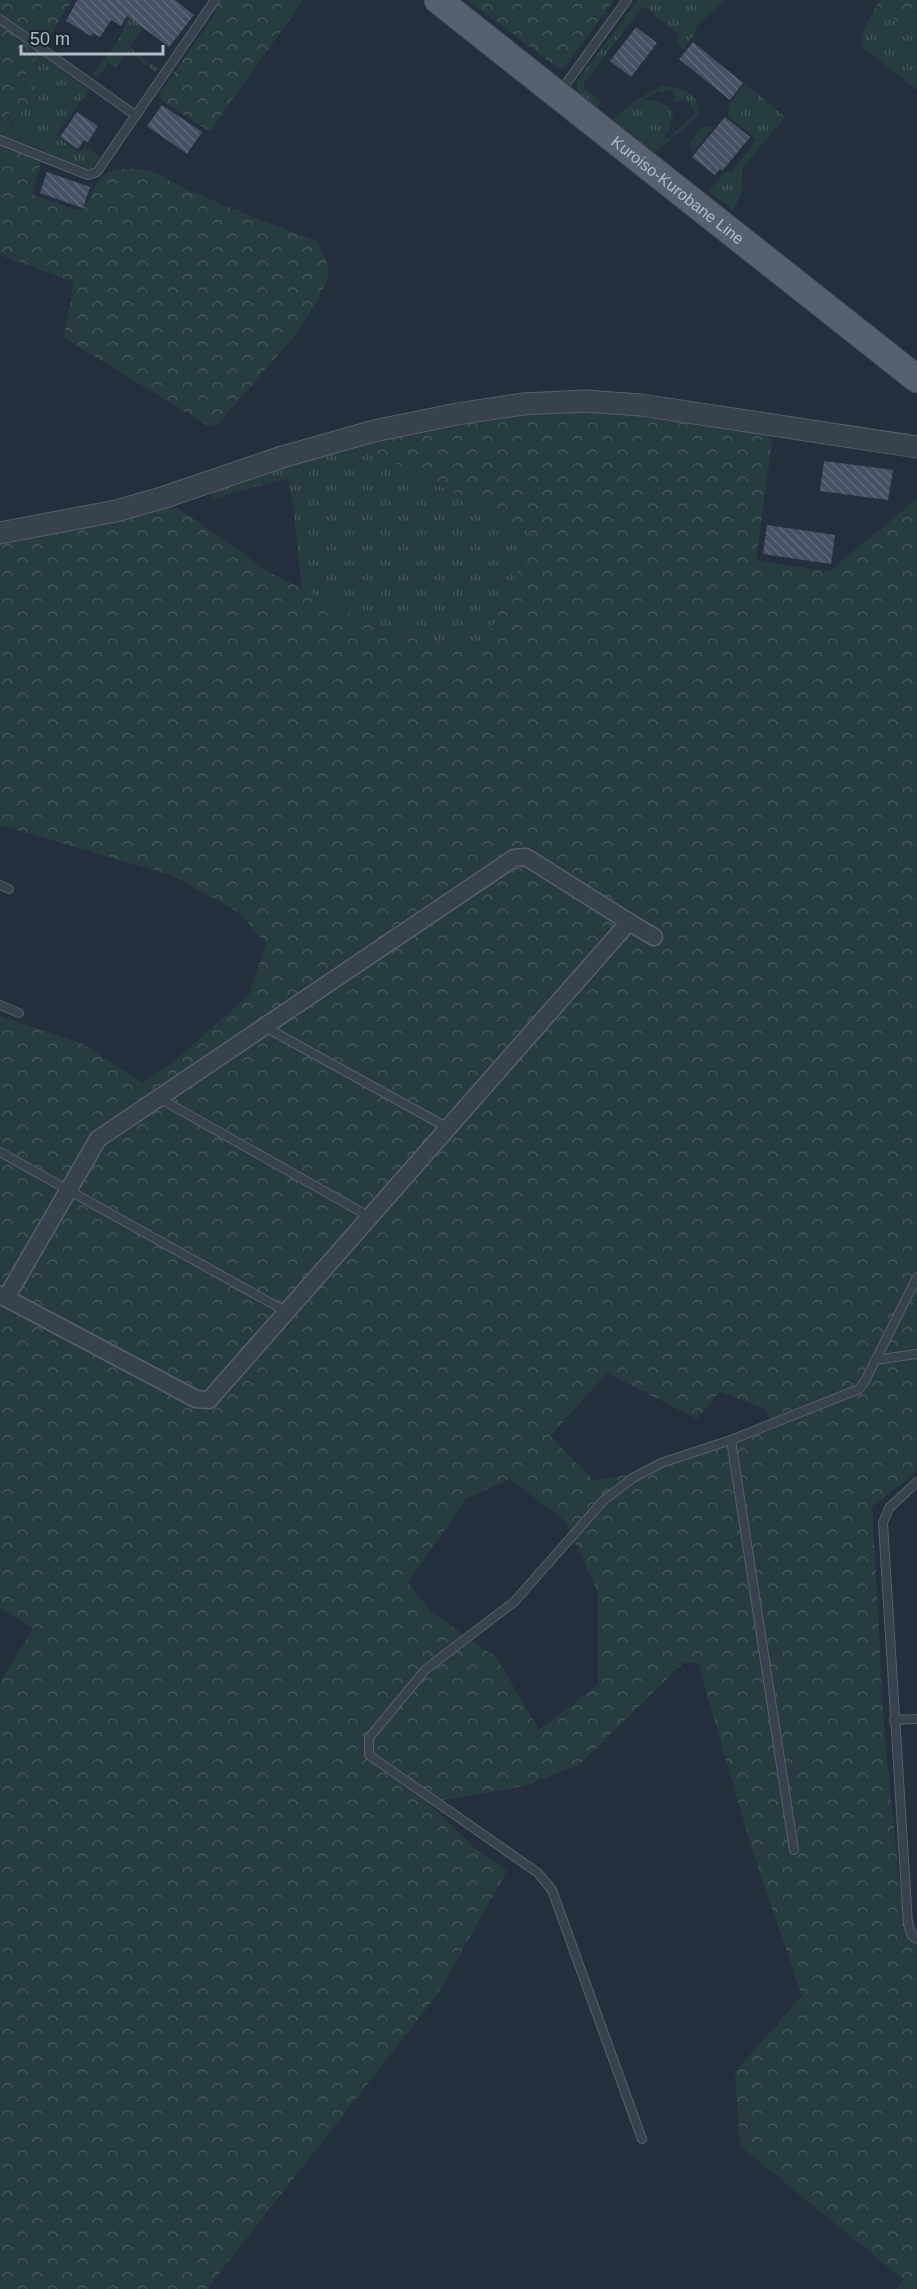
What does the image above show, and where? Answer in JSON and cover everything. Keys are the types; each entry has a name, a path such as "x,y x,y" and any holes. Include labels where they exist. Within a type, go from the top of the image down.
{"main road":[{"name":"Kuroiso-Kurobane Line","path":"438,0 917,379"}],"street":[{"path":"0,533 106,513 165,498 282,458 374,431 457,414 523,404 585,401 641,405 917,447"},
{"path":"629,922 209,1400 196,1399 3,1296 98,1139 514,858 526,857 654,937"}],"lane":[{"path":"558,95 627,0"},
{"path":"0,140 88,175 97,172 210,2"},
{"path":"0,19 135,115"},
{"path":"0,885 9,889"},
{"path":"0,1005 19,1013"},
{"path":"264,1027 448,1128"},
{"path":"159,1097 370,1218"},
{"path":"0,1152 287,1312"},
{"path":"642,2139 552,1890 538,1873 369,1755 369,1738 426,1669 514,1602 604,1500 633,1478 662,1463 731,1440 859,1389 917,1277"},
{"path":"876,1360 917,1354"},
{"path":"731,1440 794,1850"},
{"path":"917,1482 889,1508 883,1523 908,1924 912,1936 917,1939"},
{"path":"894,1720 917,1719"}],"green space":[{"path":"0,0 72,0 24,77 36,88 40,102 36,107 12,106 9,114 11,126 43,153 34,195 79,211 96,185 110,172 130,168 146,170 183,188 317,241 326,260 329,275 318,300 297,333 218,424 210,427 69,341 64,336 74,282 0,255"},
{"path":"212,0 303,0 211,130 207,130 160,99 160,93 215,14"},
{"path":"468,0 614,0 565,67 559,69"},
{"path":"638,0 724,0 696,27 695,33 683,49 677,43 678,34 643,6 584,83 584,88 601,102 597,107 577,91 577,81"},
{"path":"880,0 917,0 917,38 877,5"},
{"path":"877,5 917,38 917,90 861,46 862,33"},
{"path":"160,7 130,45 134,51 157,68 157,73 128,51 116,67 108,63 98,78 93,74 120,37 127,21 127,14"},
{"path":"38,52 89,90 56,135 79,153 86,146 100,157 93,167 86,170 53,156 29,142 12,124 10,115 13,101"},
{"path":"746,84 785,117 741,170 742,190 733,210 709,191 726,171 731,173 757,140 728,116 729,104"},
{"path":"662,86 669,86 683,90 694,98 698,103 698,116 655,153 613,119 638,99","holes":["666,90 673,90 674,102 684,100 690,103 695,114 667,139 664,136 668,132 673,113 663,103 643,100 658,91 663,93"]},
{"path":"705,126 713,128 693,152 690,144 695,135"},
{"path":"586,408 667,418 768,436 772,442 756,561 829,571 917,499 917,1471 872,1507 885,1741 900,1888 917,1930 917,2289 897,2289 904,2280 740,2146 735,2072 802,1996 752,1850 698,1663 683,1663 579,1765 524,1786 428,1803 473,1847 507,1871 437,1995 207,2289 0,2289 0,1682 33,1629 0,1608 0,1016 81,1043 143,1083 177,1059 249,995 266,944 240,913 173,876 0,825 0,540 170,507 180,509 269,572 384,630 481,651 535,535 361,446 467,420","holes":["607,1373 697,1419 719,1392 765,1408 775,1429 654,1470 594,1481 550,1436","510,1479 565,1521 598,1592 598,1685 539,1730 496,1657 431,1612 408,1582 466,1499"]},
{"path":"361,446 535,535 482,651 384,630 302,589 293,504 287,478 212,499 212,493 278,469"}],"building":[{"path":"77,0 175,0 194,15 169,47 127,16 121,26 111,20 100,37 93,33 91,36 66,21"},
{"path":"636,27 657,43 631,77 610,61"},
{"path":"693,42 743,83 730,100 679,59"},
{"path":"162,105 202,132 187,154 147,126"},
{"path":"77,112 98,126 88,142 84,140 78,149 60,137"},
{"path":"725,117 750,137 722,171 720,169 715,175 692,157"},
{"path":"47,172 90,187 83,208 40,193"},
{"path":"824,461 893,470 888,500 820,491"},
{"path":"767,525 835,535 831,564 763,554"}]}
